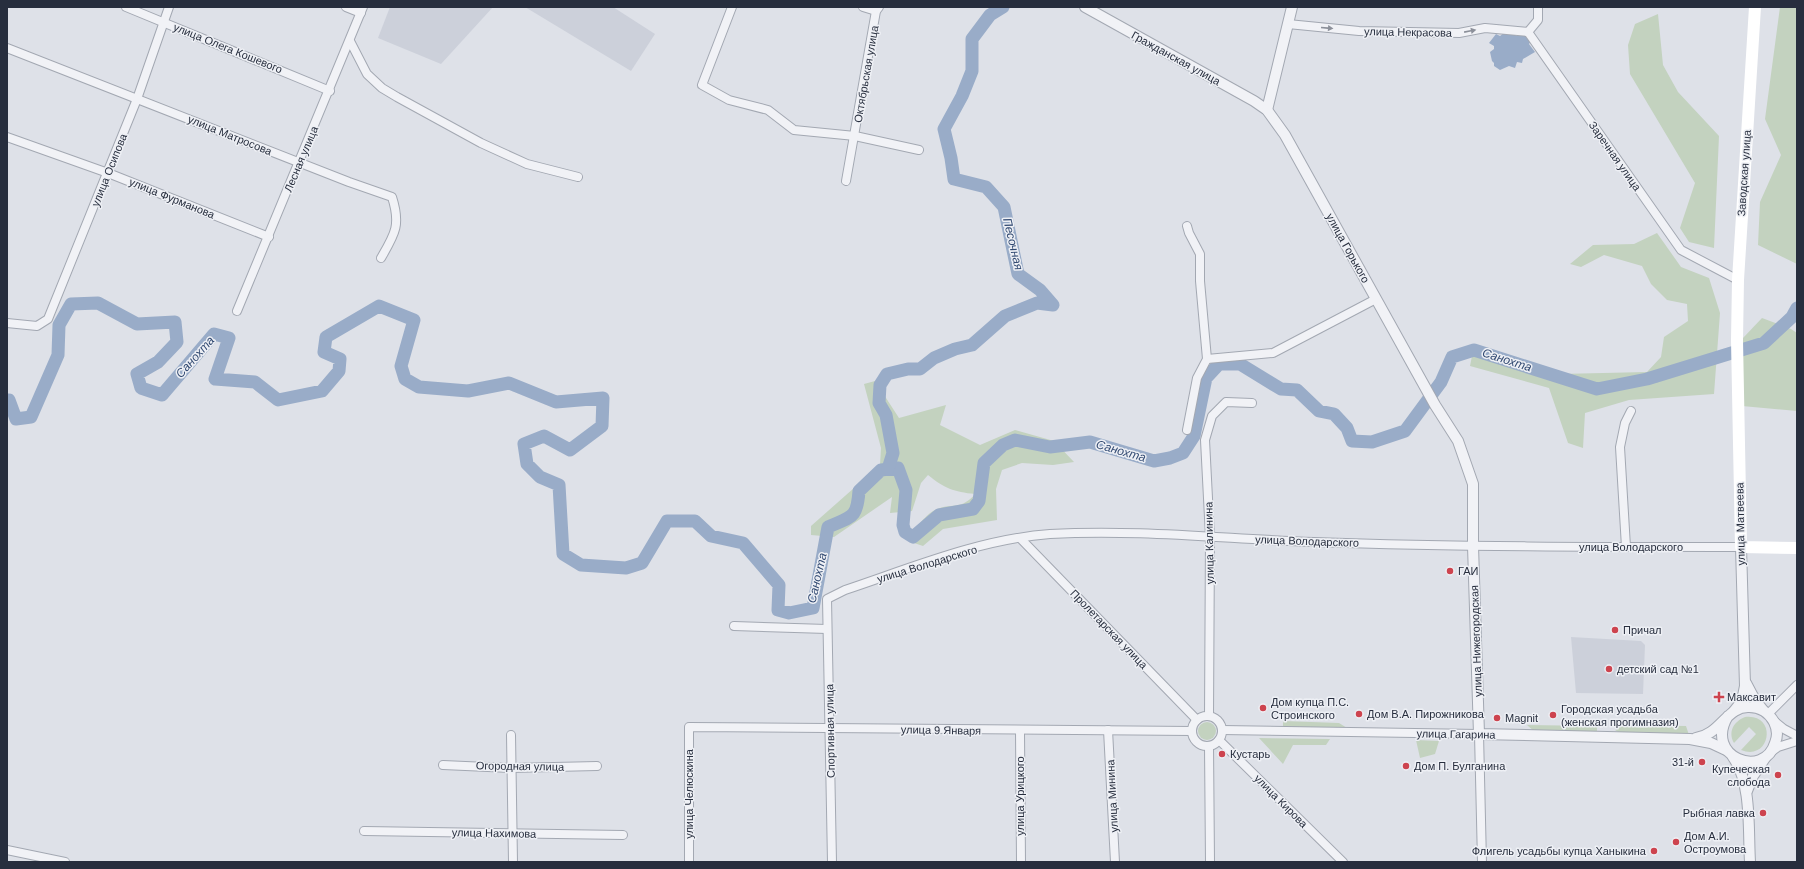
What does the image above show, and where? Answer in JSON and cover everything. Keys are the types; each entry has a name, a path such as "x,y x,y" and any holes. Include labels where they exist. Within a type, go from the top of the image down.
{"main road":[{"name":"Заводская улица","path":"1737,340 1738,280 1755,7"},
{"name":"улица Матвеева","path":"1737,340 1740,547"},
{"name":"улица Володарского","path":"1740,547 1797,548"}],"street":[{"name":"улица Олега Кошевого","path":"126,7 330,91"},
{"name":"улица Осипова","path":"7,322 37,326 48,319 137,99 169,7"},
{"path":"346,7 362,10"},
{"path":"732,7 702,85 729,100 768,110 794,130 855,136 920,150"},
{"name":"Октябрьская улица","path":"846,180 878,9 863,7"},
{"name":"Гражданская улица","path":"1085,7 1254,101 1267,110"},
{"path":"1267,110 1292,7"},
{"path":"1528,32 1538,20 1538,7"},
{"name":"Лесная улица","path":"237,311 330,91 362,10"},
{"name":"улица Некрасова","path":"1288,24 1359,31 1459,33 1485,28 1528,32"},
{"name":"Заречная улица","path":"1528,32 1681,250 1738,280"},
{"path":"350,41 367,74 382,88 397,97 481,143 527,164 578,177"},
{"name":"улица Матросова","path":"7,48 300,163 392,197 396,210 395,233 381,258"},
{"name":"улица Горького","path":"1267,110 1285,135 1435,405"},
{"name":"улица Фурманова","path":"7,137 108,173 269,237"},
{"path":"1187,226 1188,233 1200,254 1200,282 1207,360 1197,378 1187,430"},
{"path":"1207,360 1273,353 1376,299"},
{"name":"улица Калинина","path":"1209,716 1210,537 1206,440 1212,416 1226,402 1252,403"},
{"name":"улица Нижегородская","path":"1435,405 1458,441 1473,484 1473,546 1482,862"},
{"path":"1626,547 1620,447 1625,423 1631,411"},
{"name":"улица Володарского","path":"827,599 845,590 964,550 1050,534 1127,534 1314,542 1473,546 1740,547"},
{"name":"Пролетарская улица","path":"1021,539 1197,720"},
{"name":"улица Матвеева","path":"1740,547 1745,677"},
{"name":"Спортивная улица","path":"827,599 832,862"},
{"path":"734,626 827,629"},
{"path":"1745,677 1744,695 1742,701 1723,724 1722,731 1723,743 1737,763 1744,779 1750,862"},
{"path":"1745,677 1750,693 1768,714 1784,729 1797,736"},
{"path":"1768,714 1797,685"},
{"path":"1690,739 1708,735 1731,714 1749,706 1768,714 1777,730 1777,738 1768,754 1752,776 1747,789 1746,797"},
{"path":"1209,716 1219,722 1222,730 1219,740 1209,746 1199,744 1193,736 1192,731 1193,725 1197,720 1209,716"},
{"name":"улица 9 Января","path":"689,727 1020,731 1192,731"},
{"name":"улица Челюскина","path":"689,727 689,862"},
{"name":"улица Минина","path":"1108,730 1115,862"},
{"name":"улица Гагарина","path":"1222,730 1690,739"},
{"name":"улица Урицкого","path":"1020,731 1021,862"},
{"path":"511,735 513,862"},
{"path":"1690,739 1711,742 1744,762 1752,762 1778,747 1797,741"},
{"name":"улица Кирова","path":"1219,740 1343,862"},
{"path":"1209,746 1210,862"},
{"name":"Огородная улица","path":"443,764 511,768 597,766"},
{"name":"улица Нахимова","path":"364,831 623,835"},
{"path":"7,850 65,862"}],"shaded area":[{"path":"390,7 493,7 441,64 378,38"},
{"path":"525,7 613,7 655,34 631,71"},
{"name":"детский сад №1","path":"1571,637 1641,641 1645,645 1643,694 1576,693"}],"green space":[{"path":"1780,7 1797,7 1797,264 1758,245 1760,202 1781,155 1765,119"},
{"path":"1658,14 1663,65 1678,92 1719,136 1714,248 1689,242 1680,228 1695,183 1630,74 1628,45 1635,24"},
{"path":"1657,233 1681,267 1709,278 1720,313 1714,394 1629,400 1585,413 1583,448 1568,443 1549,388 1470,366 1474,346 1559,374 1647,372 1661,357 1664,337 1688,321 1687,304 1667,300 1651,284 1642,266 1604,255 1581,267 1570,264 1593,245 1634,244"},
{"path":"1762,318 1791,329 1797,333 1797,411 1742,406 1743,338"},
{"path":"875,381 899,418 946,405 940,425 980,445 1015,430 1054,441 1074,462 1053,465 1022,463 1002,470 996,489 997,520 943,529 923,546 908,541 923,519 935,510 965,503 975,494 950,489 928,475 921,483 912,511 890,513 892,497 834,537 811,535 811,526 880,465 881,448 864,384"},
{"path":"1745,717 1756,718 1763,722 1766,729 1767,736 1764,744 1759,749 1751,752 1741,750 1756,734 1749,727 1734,743 1732,739 1733,728 1737,722"},
{"path":"1283,721 1339,723 1347,728 1283,728"},
{"path":"1207,722 1213,725 1216,731 1213,737 1207,740 1201,737 1198,731 1201,725"},
{"path":"1527,725 1597,726 1597,732 1535,732"},
{"path":"1622,725 1686,726 1689,735 1620,733 1615,730"},
{"path":"1259,738 1330,739 1326,745 1293,745 1283,764"},
{"path":"1416,740 1439,741 1435,754 1420,758"}],"water":[{"path":"1504,33 1517,36 1525,34 1531,41 1529,44 1535,52 1523,59 1522,63 1517,62 1515,68 1509,66 1500,70 1494,66 1490,52 1494,49 1494,46 1489,43 1496,34 1500,36"}],"waterway":[{"name":"Песочная","path":"888,469 893,453 886,415 879,403 880,385 887,374 908,369 920,369 934,358 955,349 972,345 1005,316 1037,303 1053,305 1040,290 1018,274 1004,207 986,187 954,179 944,129 962,96 972,71 972,39 990,15 1003,7"},
{"name":"Санохта","path":"7,400 9,400 16,419 31,417 58,355 59,325 71,304 98,303 137,324 175,322 177,342 158,362 137,374 141,388 162,395 214,334 229,338 215,379 255,382 278,400 322,391 339,371 340,359 324,352 326,337 379,306 414,320 401,366 405,379 419,387 468,391 509,383 556,402 603,398 602,426 570,450 544,436 524,444 527,464 540,477 559,485 563,554 581,565 626,568 642,563 667,521 695,521 711,536 743,543 779,585 778,610 789,613 813,608 828,527 848,518 855,512 859,491 881,470 898,468 906,490 903,525 905,532 913,537 939,515 973,509 979,501 984,463 1003,445 1015,440 1050,447 1090,442 1154,461 1170,458 1183,453 1194,436 1206,378 1219,364 1240,364 1281,389 1297,390 1319,411 1334,414 1347,428 1352,441 1372,442 1405,431 1441,382 1452,357 1474,350 1597,389 1647,379 1764,343 1792,317 1797,308"}],"place":[{"name":"ГАИ","path":"1450,571"},
{"name":"Причал","path":"1615,630"},
{"name":"детский сад №1","path":"1609,669"},
{"name":"Максавит","path":"1719,697"},
{"name":"Дом купца П.С. Строинского","path":"1263,708"},
{"name":"Дом В.А. Пирожникова","path":"1359,714"},
{"name":"Городская усадьба (женская прогимназия)","path":"1553,715"},
{"name":"Magnit","path":"1497,718"},
{"name":"Кустарь","path":"1222,754"},
{"name":"31-й","path":"1702,762"},
{"name":"Дом П. Булганина","path":"1406,766"},
{"name":"Купеческая слобода","path":"1778,775"},
{"name":"Рыбная лавка","path":"1763,813"},
{"name":"Дом А.И. Остроумова","path":"1676,842"},
{"name":"Флигель усадьбы купца Ханыкина","path":"1654,851"}]}
